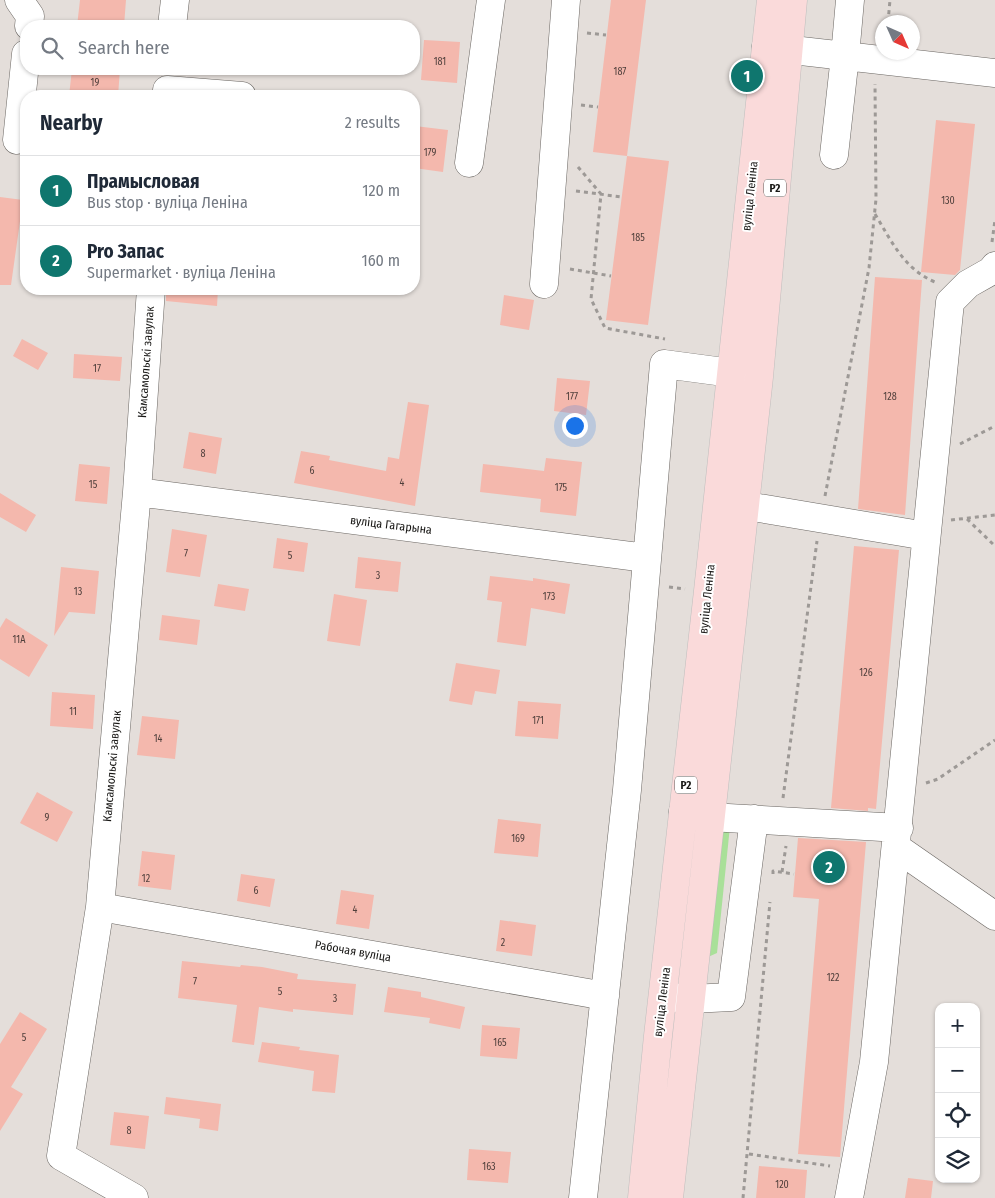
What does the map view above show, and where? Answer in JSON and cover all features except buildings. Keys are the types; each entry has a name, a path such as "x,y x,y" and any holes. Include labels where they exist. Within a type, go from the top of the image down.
{"main road":[{"name":"вуліца Леніна","path":"669,1198 759,377 777,49 771,0"},
{"name":"вуліца Леніна","path":"642,1198 731,373 777,49 793,0"}],"street":[{"path":"19,0 30,16 30,20"},
{"path":"173,20 175,0"},
{"path":"469,164 491,0"},
{"path":"545,275 566,0"},
{"path":"834,155 846,56 850,0"},
{"path":"777,49 995,73"},
{"path":"22,90 24,75"},
{"path":"167,85 201,90"},
{"path":"17,140 20,111"},
{"path":"850,1198 853,1170 874,1062 898,838 950,302 995,266"},
{"name":"Камсамольскі завулак","path":"134,1198 61,1156 100,907 136,492 151,295"},
{"path":"583,1198 627,790 664,364 759,377"},
{"name":"вуліца Гагарына","path":"136,492 646,558"},
{"path":"716,501 820,519 927,529"},
{"path":"683,812 710,817 767,820 898,838 995,916"},
{"path":"664,996 691,998 731,996 767,820"},
{"name":"Рабочая вуліца","path":"100,907 605,996"}],"path":[{"path":"889,15 890,0"},
{"path":"577,31 606,35"},
{"path":"767,820 820,519 869,268 875,213 875,78"},
{"path":"573,160 601,194 591,299 605,328 669,339"},
{"path":"551,187 622,198"},
{"path":"875,213 902,259 914,271 960,293"},
{"path":"545,275 593,273 611,276"},
{"path":"934,458 995,426"},
{"path":"927,529 966,518 995,515"},
{"path":"966,518 995,546"},
{"path":"902,790 938,779 995,740"},
{"path":"772,881 773,871 794,874"},
{"path":"744,1198 770,900"},
{"path":"749,1154 853,1170"}],"green space":[{"path":"720,821 730,826 717,953 708,957"}],"place":[{"name":"Прамысловая","path":"747,76"},
{"name":"Pro Запас","path":"829,867"}]}
